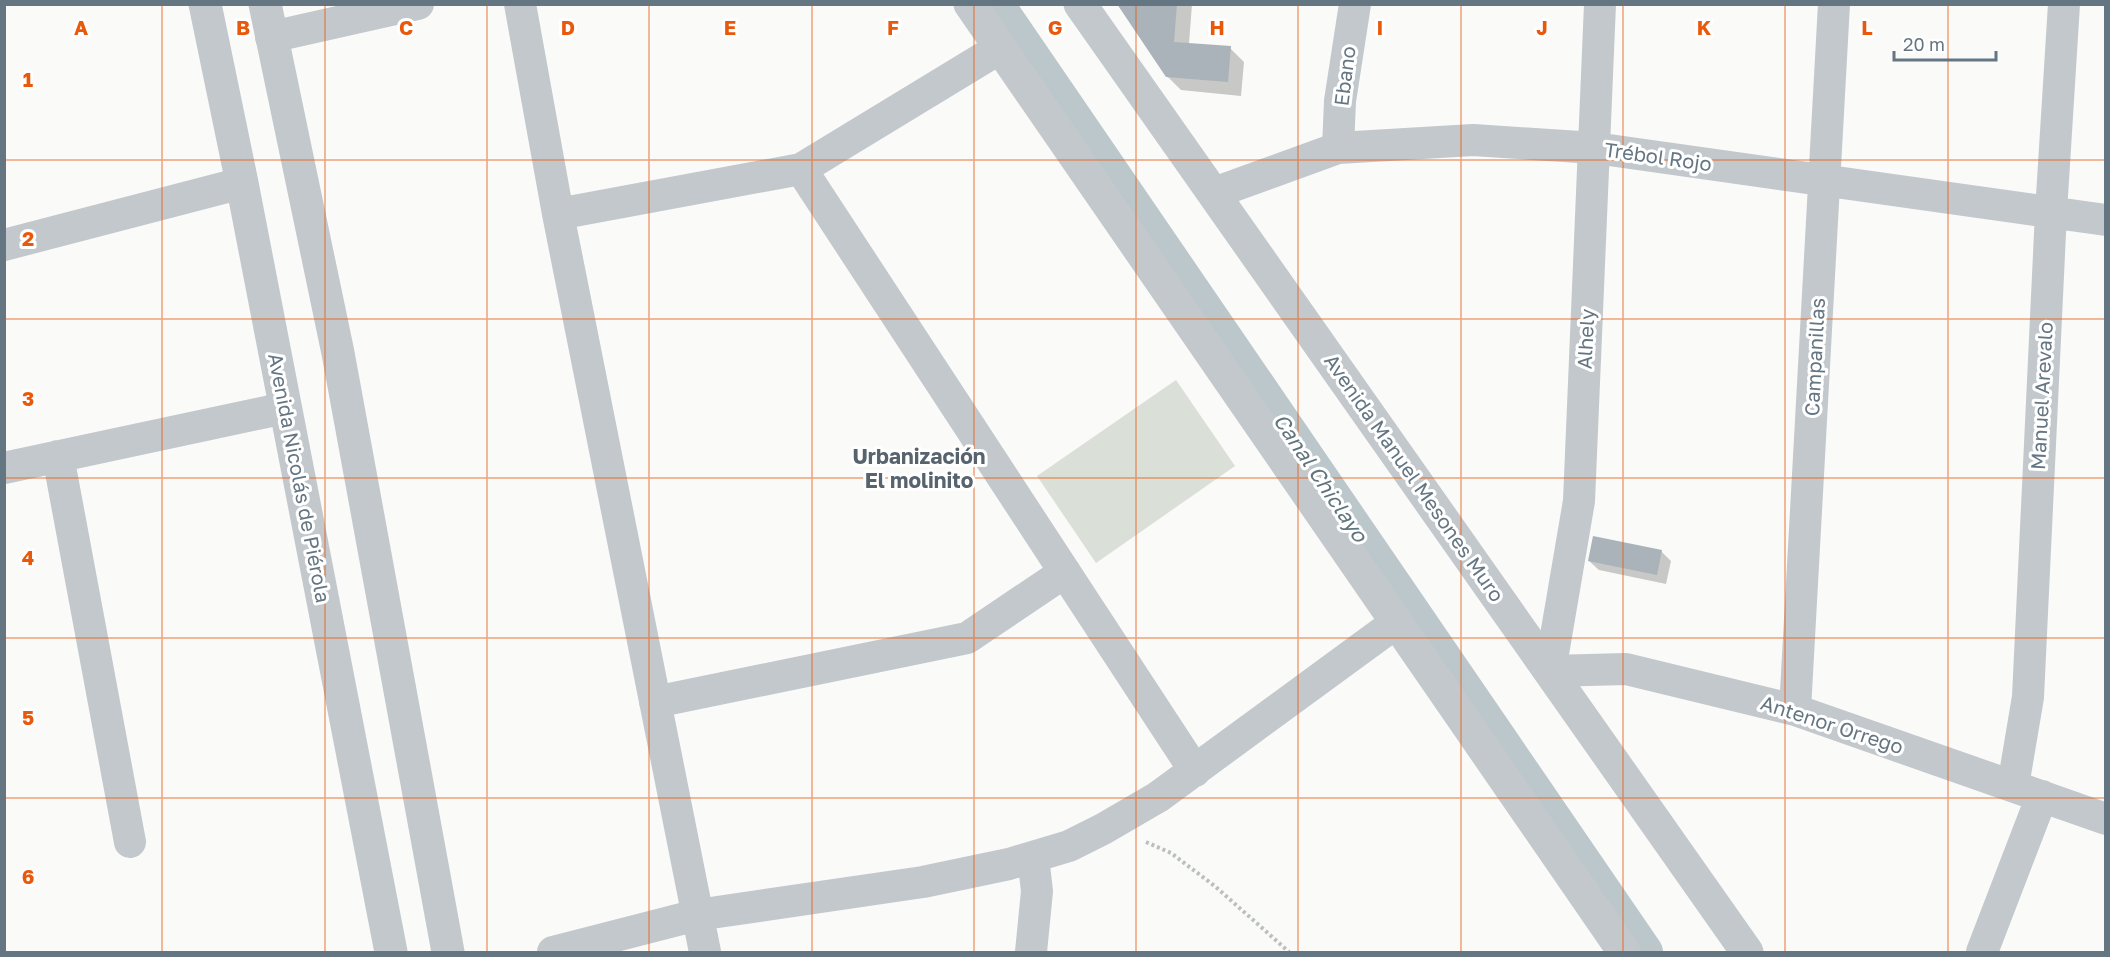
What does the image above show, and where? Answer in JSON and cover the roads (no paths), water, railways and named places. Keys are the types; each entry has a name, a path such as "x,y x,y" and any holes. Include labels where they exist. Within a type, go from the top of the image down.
{"street":[{"name":"Avenida Nicolás de Piérola","path":"205,4 242,183 391,952"},
{"path":"265,4 338,353 448,952"},
{"path":"271,37 418,4"},
{"path":"520,4 558,214 705,952"},
{"path":"970,4 1624,952"},
{"name":"Avenida Manuel Mesones Muro","path":"1080,4 1747,952"},
{"name":"Ebano","path":"1338,148 1340,101 1354,4"},
{"name":"Alhely","path":"1550,671 1579,501 1600,4"},
{"name":"Campanillas","path":"1795,710 1834,4"},
{"name":"Manuel Arevalo","path":"2013,786 2028,697 2051,212 2064,4"},
{"path":"558,214 801,169 1000,48"},
{"name":"Trébol Rojo","path":"1214,193 1338,148 1473,140 1595,148 2106,220"},
{"path":"801,169 1195,771"},
{"path":"4,245 242,183"},
{"path":"4,468 285,408"},
{"path":"57,456 130,842"},
{"path":"655,702 968,638 1065,572"},
{"path":"553,952 698,915 924,882 1009,864 1069,846 1158,797 1397,622"},
{"name":"Antenor Orrego","path":"1550,671 1626,669 1795,710 2106,819"},
{"path":"1982,952 2042,796"},
{"path":"1031,952 1037,891 1033,857"}],"waterway":[{"name":"Canal Chiclayo","path":"996,4 1645,952"}],"district":[{"name":"Urbanización El molinito","path":"919,469"}]}
